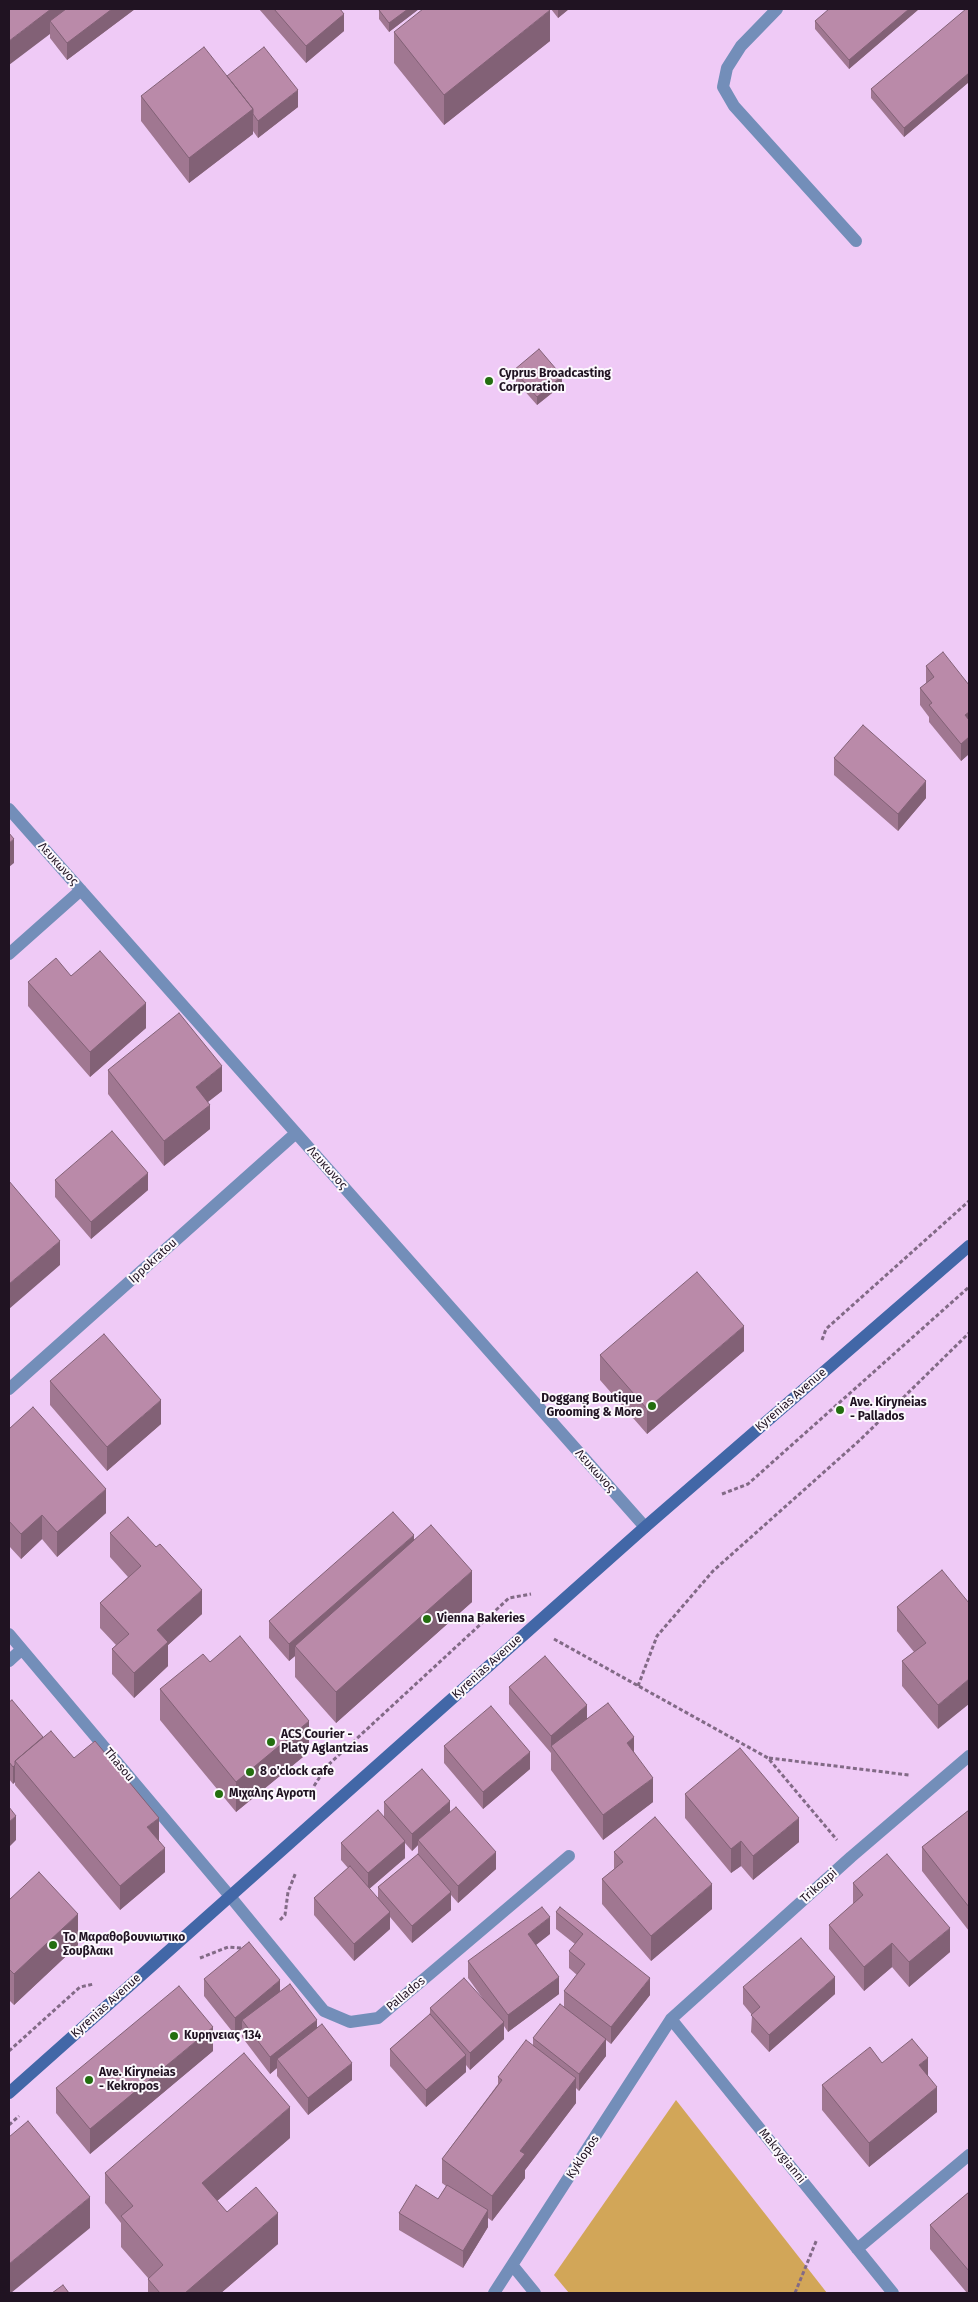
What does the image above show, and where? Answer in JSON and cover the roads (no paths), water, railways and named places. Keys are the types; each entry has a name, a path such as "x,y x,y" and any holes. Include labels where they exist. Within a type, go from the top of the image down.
{"main road":[{"name":"Kyrenias Avenue","path":"9,2093 229,1894 645,1526 969,1246"}],"street":[{"path":"777,9 742,46 727,68 724,87 734,106 856,241"},
{"name":"Λευκωνος","path":"9,809 645,1526"},
{"path":"9,954 81,890"},
{"name":"Ippokratou","path":"9,1389 296,1133"},
{"name":"Thasou","path":"9,1634 229,1894"},
{"path":"9,1661 21,1650"},
{"name":"Trikoupi","path":"671,2020 851,1857 969,1756"},
{"name":"Pallados","path":"229,1894 324,2011 350,2022 378,2018 569,1856"},
{"name":"Makrygianni","path":"671,2020 893,2293"},
{"name":"Kyklopos","path":"494,2293 671,2020"},
{"path":"858,2249 969,2155"},
{"path":"513,2266 535,2293"}],"place":[{"name":"Cyprus Broadcasting Corporation","path":"489,381"},
{"name":"Doggang Boutique Grooming & More","path":"652,1406"},
{"name":"Ave. Kiryneias - Pallados","path":"840,1410"},
{"name":"Vienna Bakeries","path":"427,1619"},
{"name":"ACS Courier - Platy Aglantzias","path":"271,1742"},
{"name":"8 o'clock cafe","path":"250,1772"},
{"name":"Μιχαλης Αγροτη","path":"219,1794"},
{"name":"Το Μαραθοβουνιωτικο Σουβλακι","path":"53,1945"},
{"name":"Κυρηνειας 134","path":"174,2036"},
{"name":"Ave. Kiryneias - Kekropos","path":"89,2080"}]}
